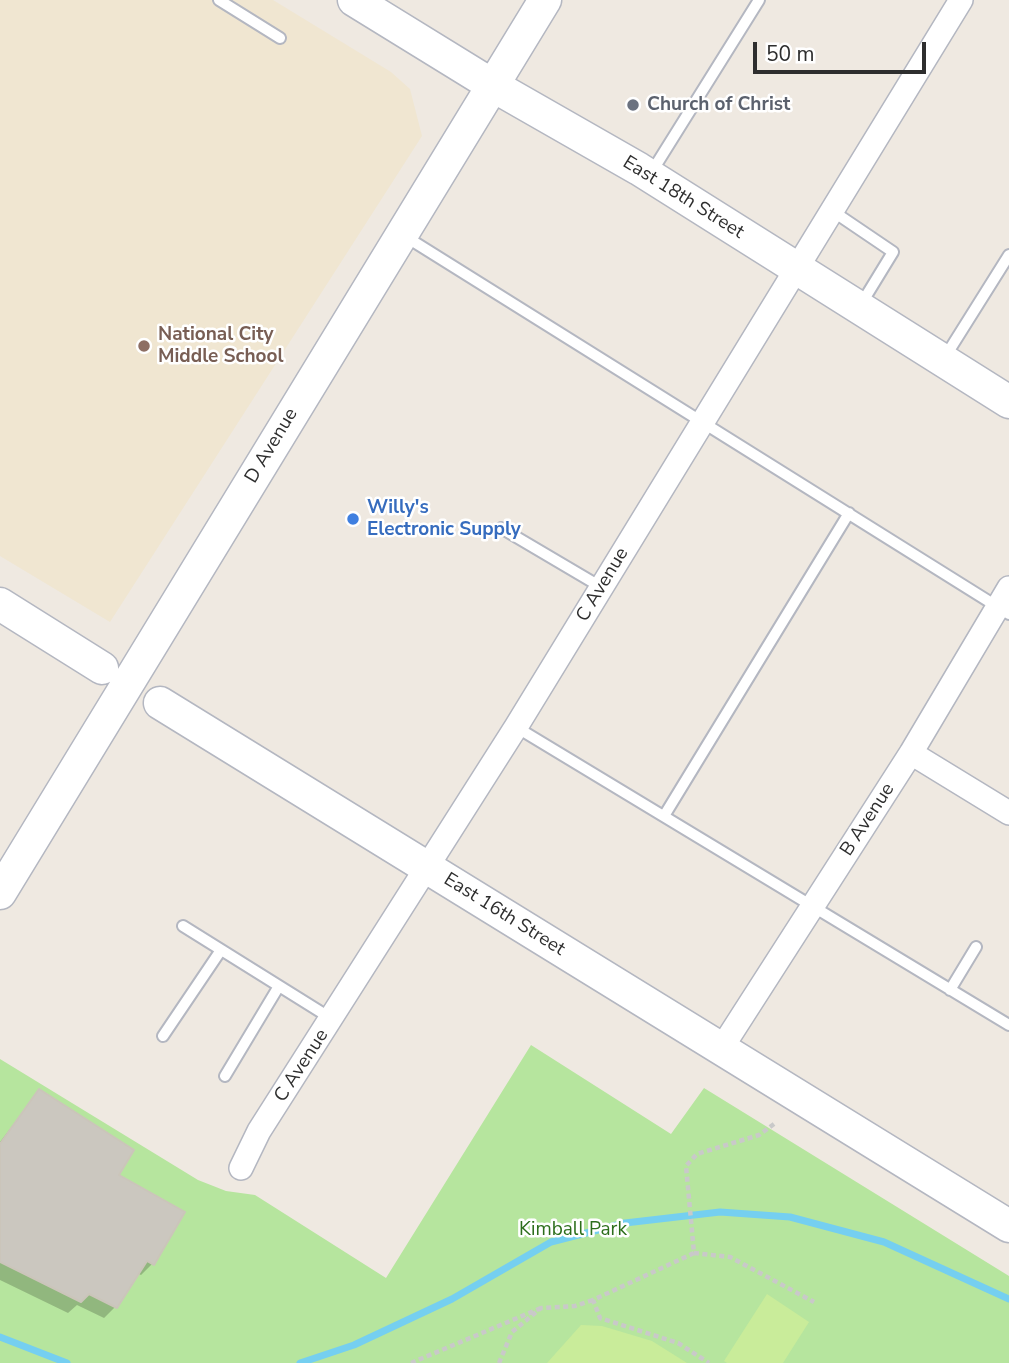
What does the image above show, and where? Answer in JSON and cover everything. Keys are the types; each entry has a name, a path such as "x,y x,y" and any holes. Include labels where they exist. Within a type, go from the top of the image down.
{"street":[{"name":"East 18th Street","path":"354,0 492,85 649,176 1009,402"},
{"name":"D Avenue","path":"0,893 545,0"},
{"name":"C Avenue","path":"241,1168 259,1131 516,727 961,0"},
{"name":"B Avenue","path":"722,1049 1005,603"},
{"name":"East 16th Street","path":"0,604 1009,1226"},
{"path":"911,753 1006,805"}],"lane":[{"path":"219,0 280,38"},
{"path":"649,176 759,0"},
{"path":"831,210 893,252 859,308"},
{"path":"400,234 849,513 1005,603"},
{"path":"943,360 1009,256"},
{"path":"664,817 849,513"},
{"path":"501,528 601,587"},
{"path":"516,727 1009,1025"},
{"path":"183,926 331,1019"},
{"path":"950,990 976,947"},
{"path":"163,1036 221,950"},
{"path":"225,1076 279,986"}],"path":[{"path":"694,1253 686,1166 697,1154 759,1135 774,1124"},
{"path":"411,1363 541,1308 575,1306 593,1300 694,1253 730,1257 814,1302"},
{"path":"593,1300 600,1318 678,1343 709,1363"},
{"path":"499,1363 512,1332 541,1308"}],"shaded area":[{"name":"National City Middle School","path":"0,0 273,0 391,72 410,89 422,136 110,622 0,556"}],"green space":[{"name":"Kimball Park","path":"531,1045 671,1134 704,1088 1009,1276 1009,1363 0,1363 0,1059 198,1180 226,1191 255,1195 386,1278"},
{"path":"767,1294 809,1322 783,1363 727,1363 724,1361"},
{"path":"581,1325 602,1326 652,1341 687,1363 547,1363"}],"building":[{"path":"39,1089 134,1150 119,1175 185,1212 154,1265 147,1261 117,1308 89,1294 81,1302 0,1262 0,1144"}],"waterway":[{"path":"300,1363 354,1345 452,1299 551,1242 625,1223 720,1212 790,1217 884,1242 1009,1299"},
{"path":"0,1337 67,1363"}],"place":[{"name":"Church of Christ","path":"633,105"},
{"name":"National City Middle School","path":"144,346"},
{"name":"Willy's Electronic Supply","path":"353,519"}]}
